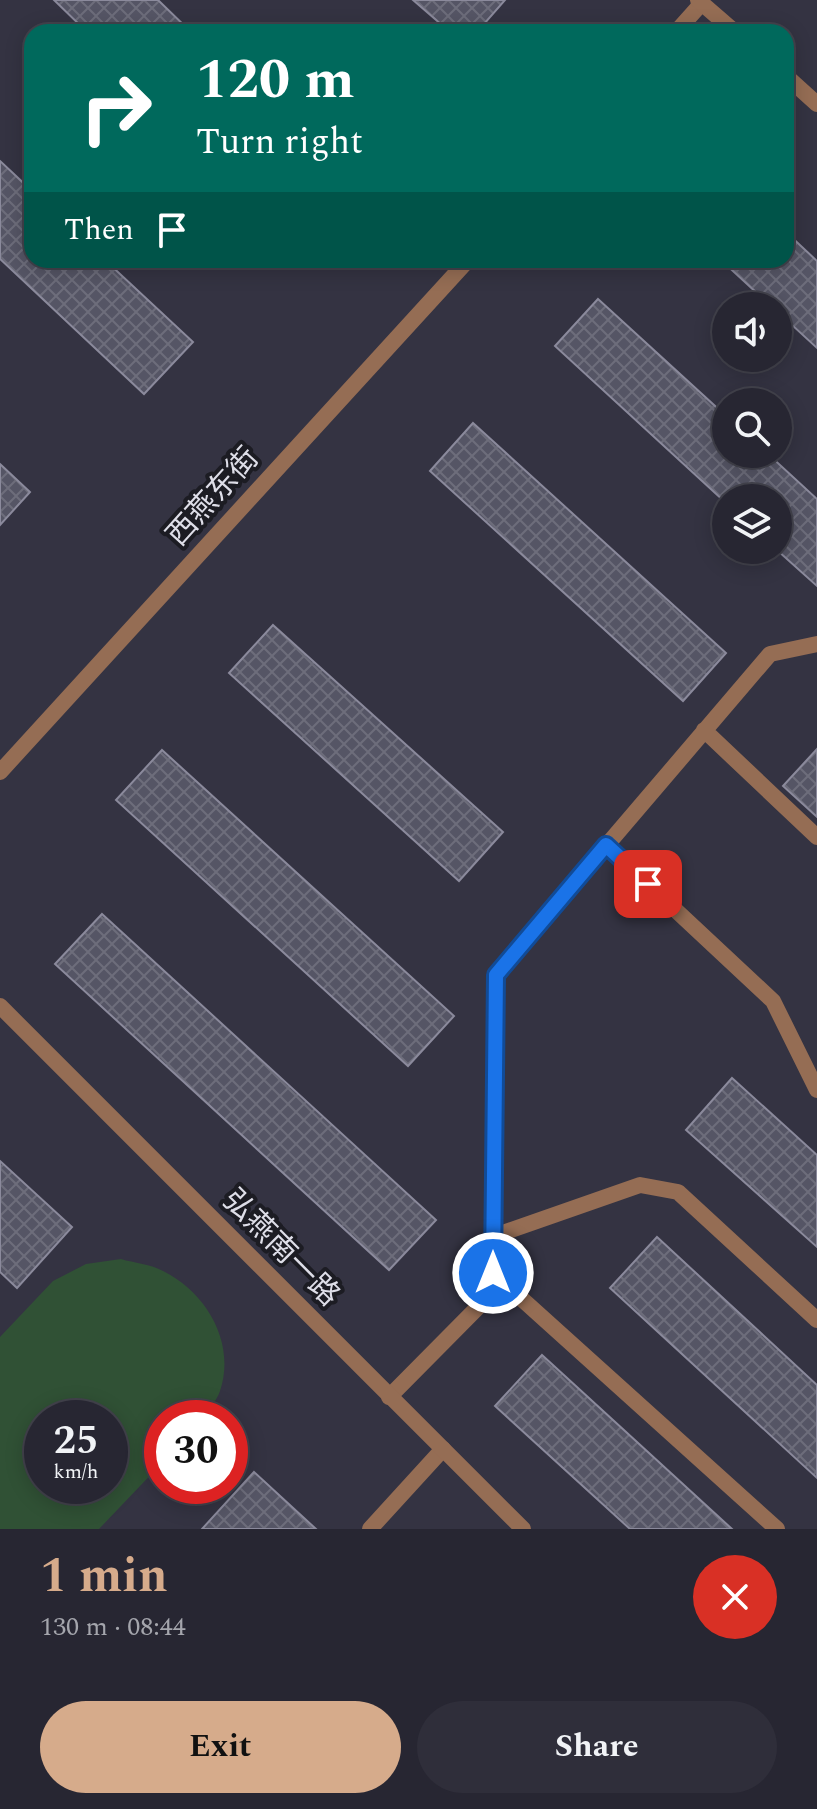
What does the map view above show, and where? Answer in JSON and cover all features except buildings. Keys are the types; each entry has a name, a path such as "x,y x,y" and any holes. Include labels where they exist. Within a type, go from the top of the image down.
{"street":[{"path":"683,24 702,1 726,24"},
{"path":"794,83 817,104"},
{"name":"西燕东街","path":"0,772 461,268"},
{"path":"389,1397 493,1292 496,975 770,654 817,644"},
{"path":"704,730 817,837"},
{"path":"606,845 773,1001 817,1090"},
{"name":"弘燕南一路","path":"0,1006 523,1529"},
{"path":"494,1236 640,1185 678,1192 817,1320"},
{"path":"493,1273 777,1529"},
{"path":"370,1529 443,1449"}],"green space":[{"path":"121,1259 158,1269 193,1292 205,1306 221,1338 224,1373 216,1400 144,1400 144,1482 128,1499 128,1400 24,1400 24,1504 123,1504 99,1529 0,1529 0,1337 53,1281 86,1264"}],"route":[{"path":"493,1273 496,975 606,845 648,884"}]}
